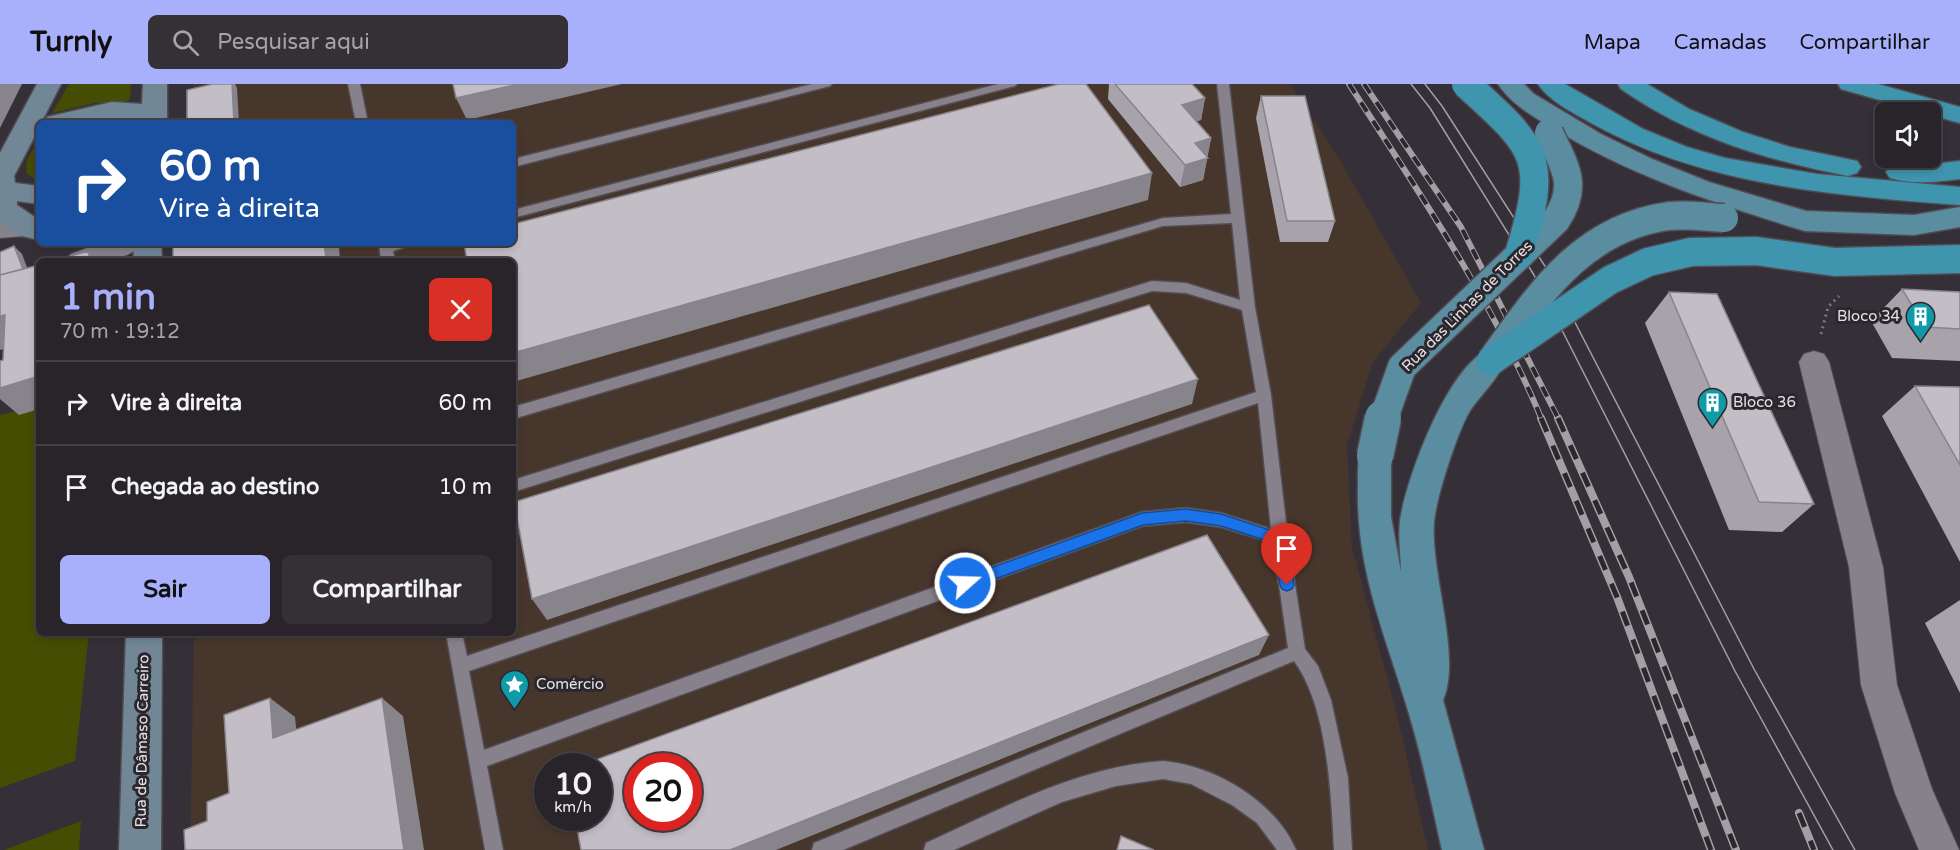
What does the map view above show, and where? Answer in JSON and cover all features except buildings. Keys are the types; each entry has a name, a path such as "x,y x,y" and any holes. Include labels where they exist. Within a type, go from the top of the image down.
{"highway":[{"path":"1466,84 1515,130 1525,143 1533,164 1536,180 1533,209 1519,254"},
{"path":"1550,84 1606,121 1670,151 1713,166 1800,182 1960,196"},
{"path":"1630,84 1649,98 1694,122 1750,144 1805,159 1869,170 1924,174 1960,170"},
{"path":"1850,84 1960,115"},
{"path":"1491,361 1610,280 1648,262 1691,252 1756,251 1835,262 1960,259"}],"main road":[{"name":"Rua das Linhas de Torres","path":"1463,850 1426,705 1396,622 1382,566 1374,517 1375,456 1386,407 1401,367 1556,220 1567,204 1568,185 1549,133 1533,116 1518,92"},
{"path":"1518,92 1592,140 1643,165 1699,188 1805,220 1914,225 1960,217"},
{"name":"Rua das Linhas de Torres","path":"1426,705 1431,670 1419,576 1417,522 1428,475 1456,406 1568,262 1606,234 1634,224 1669,216 1805,220"}],"street":[{"path":"33,229 4,209 1,176 30,132 50,84"},
{"path":"69,120 112,110 154,118 155,84"},
{"path":"3,190 36,195"},
{"path":"0,229 33,229"},
{"path":"89,258 120,246"},
{"path":"1814,362 1866,567 1879,685 1914,793 1939,850"},
{"name":"Rua de Dâmaso Carreiro","path":"140,850 144,636"}],"lane":[{"path":"354,84 361,120"},
{"path":"516,162 826,84"},
{"path":"516,213 1011,84"},
{"path":"1223,84 1248,307 1264,395 1280,539 1297,652 1312,672 1322,700 1339,778 1343,850"},
{"path":"516,412 1163,222 1238,218"},
{"path":"516,485 1152,286 1186,288 1248,307"},
{"path":"461,666 1264,395"},
{"path":"477,761 1142,519 1186,515 1221,520 1280,539"},
{"path":"455,636 494,850"},
{"path":"821,850 1297,652"},
{"path":"933,850 1077,788 1124,775 1166,770 1210,783 1242,800 1269,820 1287,850"}],"shaded area":[{"path":"193,84 1290,84 1340,160 1421,303 1373,362 1347,445 1352,547 1398,719 1428,850 190,850 194,636 516,636 516,258 194,258 194,246 516,246 516,120 193,120"}],"green space":[{"path":"69,84 131,84 130,99 125,102 95,103 52,113"},
{"path":"36,146 36,179 27,174 26,169 28,157"},
{"path":"36,407 36,636 89,636 75,761 0,788 0,415"},
{"path":"81,821 79,850 4,850"}],"tram line":[{"path":"1411,84 1430,108 1534,275 1735,671 1833,850"},
{"path":"1425,84 1442,106 1550,274 1754,669 1855,850"}],"railway":[{"path":"1349,84 1428,206 1477,289 1501,332 1542,420"},
{"path":"1364,84 1461,227 1558,418"},
{"path":"1541,418 1617,597 1711,850"},
{"path":"1558,418 1629,577 1736,850"},
{"path":"1799,813 1814,850"}],"place":[{"name":"Bloco 34","path":"1921,342"},
{"name":"Bloco 36","path":"1712,428"},
{"name":"Comércio","path":"515,710"}],"route":[{"path":"965,583 1142,519 1186,515 1221,520 1280,539 1287,585"}]}
